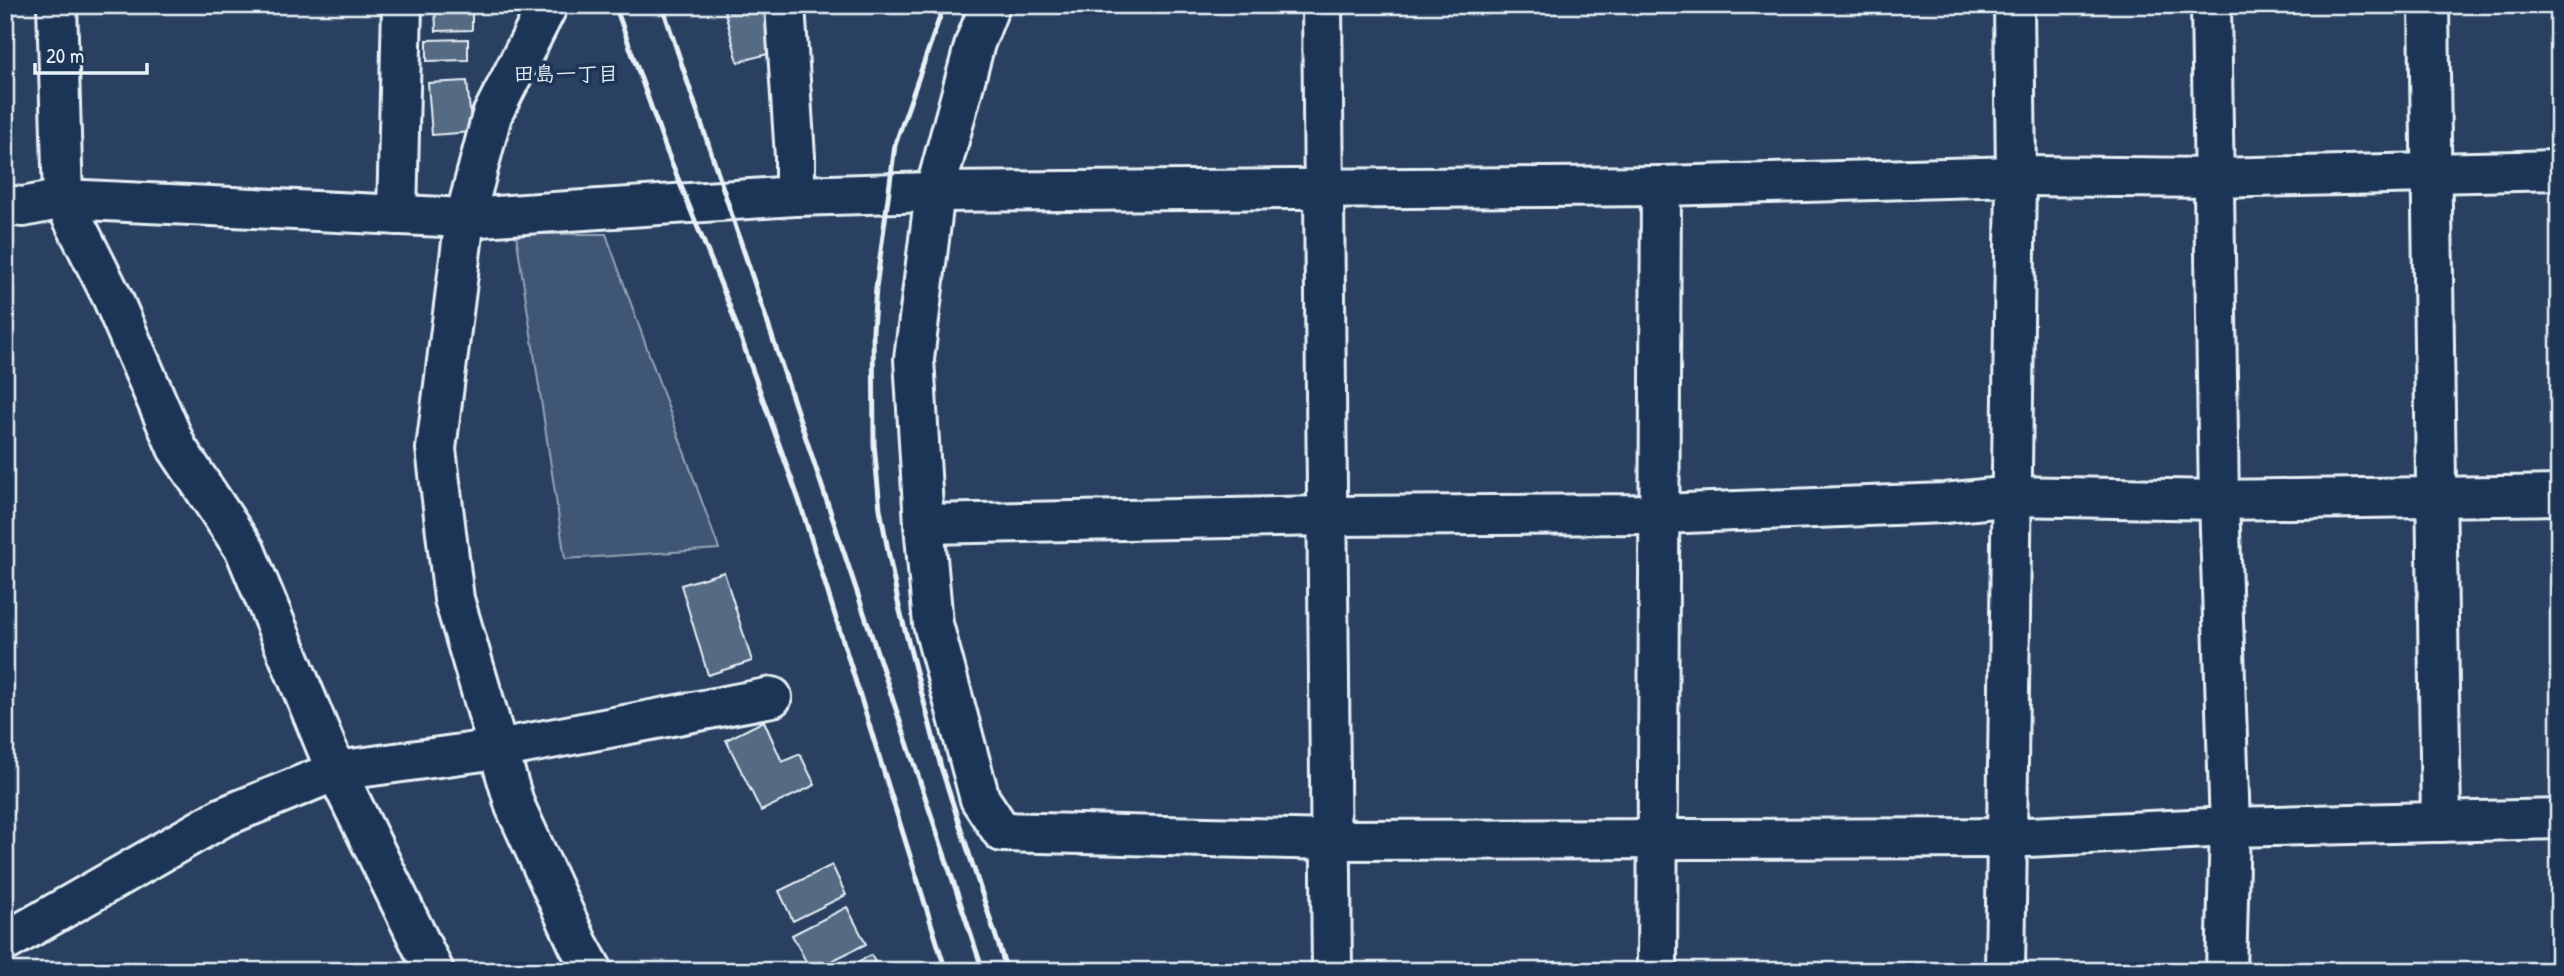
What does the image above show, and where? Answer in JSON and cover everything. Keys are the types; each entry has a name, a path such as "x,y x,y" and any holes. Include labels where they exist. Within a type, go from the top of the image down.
{"street":[{"path":"57,5 63,199 112,297 177,448 245,550 336,771 434,971"},
{"path":"397,215 402,5"},
{"path":"548,5 492,115 465,218 436,449 454,599 515,806 593,971"},
{"path":"785,5 795,196"},
{"path":"990,5 975,43 935,192 914,359 933,624 980,799 1002,832 1330,840 2007,838 2230,827 2559,819"},
{"path":"1322,5 1332,971"},
{"path":"2005,971 2016,176 2014,5"},
{"path":"2211,5 2219,500 2230,827 2226,971"},
{"path":"2429,5 2441,822"},
{"path":"5,205 23,207 63,199 465,218 795,196 935,192 1661,186 2016,176 2214,178 2559,170"},
{"path":"1657,971 1661,186"},
{"path":"924,524 1327,516 1660,514 1945,503 2013,496 2219,500 2559,495"},
{"path":"5,942 223,817 336,771 498,749 772,697"}],"shaded area":[{"path":"516,234 606,234 719,549 565,559"}],"building":[{"path":"435,5 472,5 472,30 436,31"},
{"path":"723,5 765,5 775,52 738,62"},
{"path":"468,39 468,60 427,61 427,40"},
{"path":"467,81 472,132 432,135 428,83"},
{"path":"724,572 752,661 708,675 681,585"},
{"path":"764,721 782,762 800,754 815,785 761,811 726,740"},
{"path":"832,865 846,895 793,921 779,891"},
{"path":"847,907 866,944 811,971 792,935"},
{"path":"871,955 880,971 843,971"}],"railway":[{"path":"615,5 666,149 728,302 799,500 946,971"},
{"path":"662,5 983,971"},
{"path":"944,5 895,145 873,330 874,444 880,509 899,607 941,767 1007,971"}],"district":[{"name":"田島一丁目","path":"566,74"}]}
